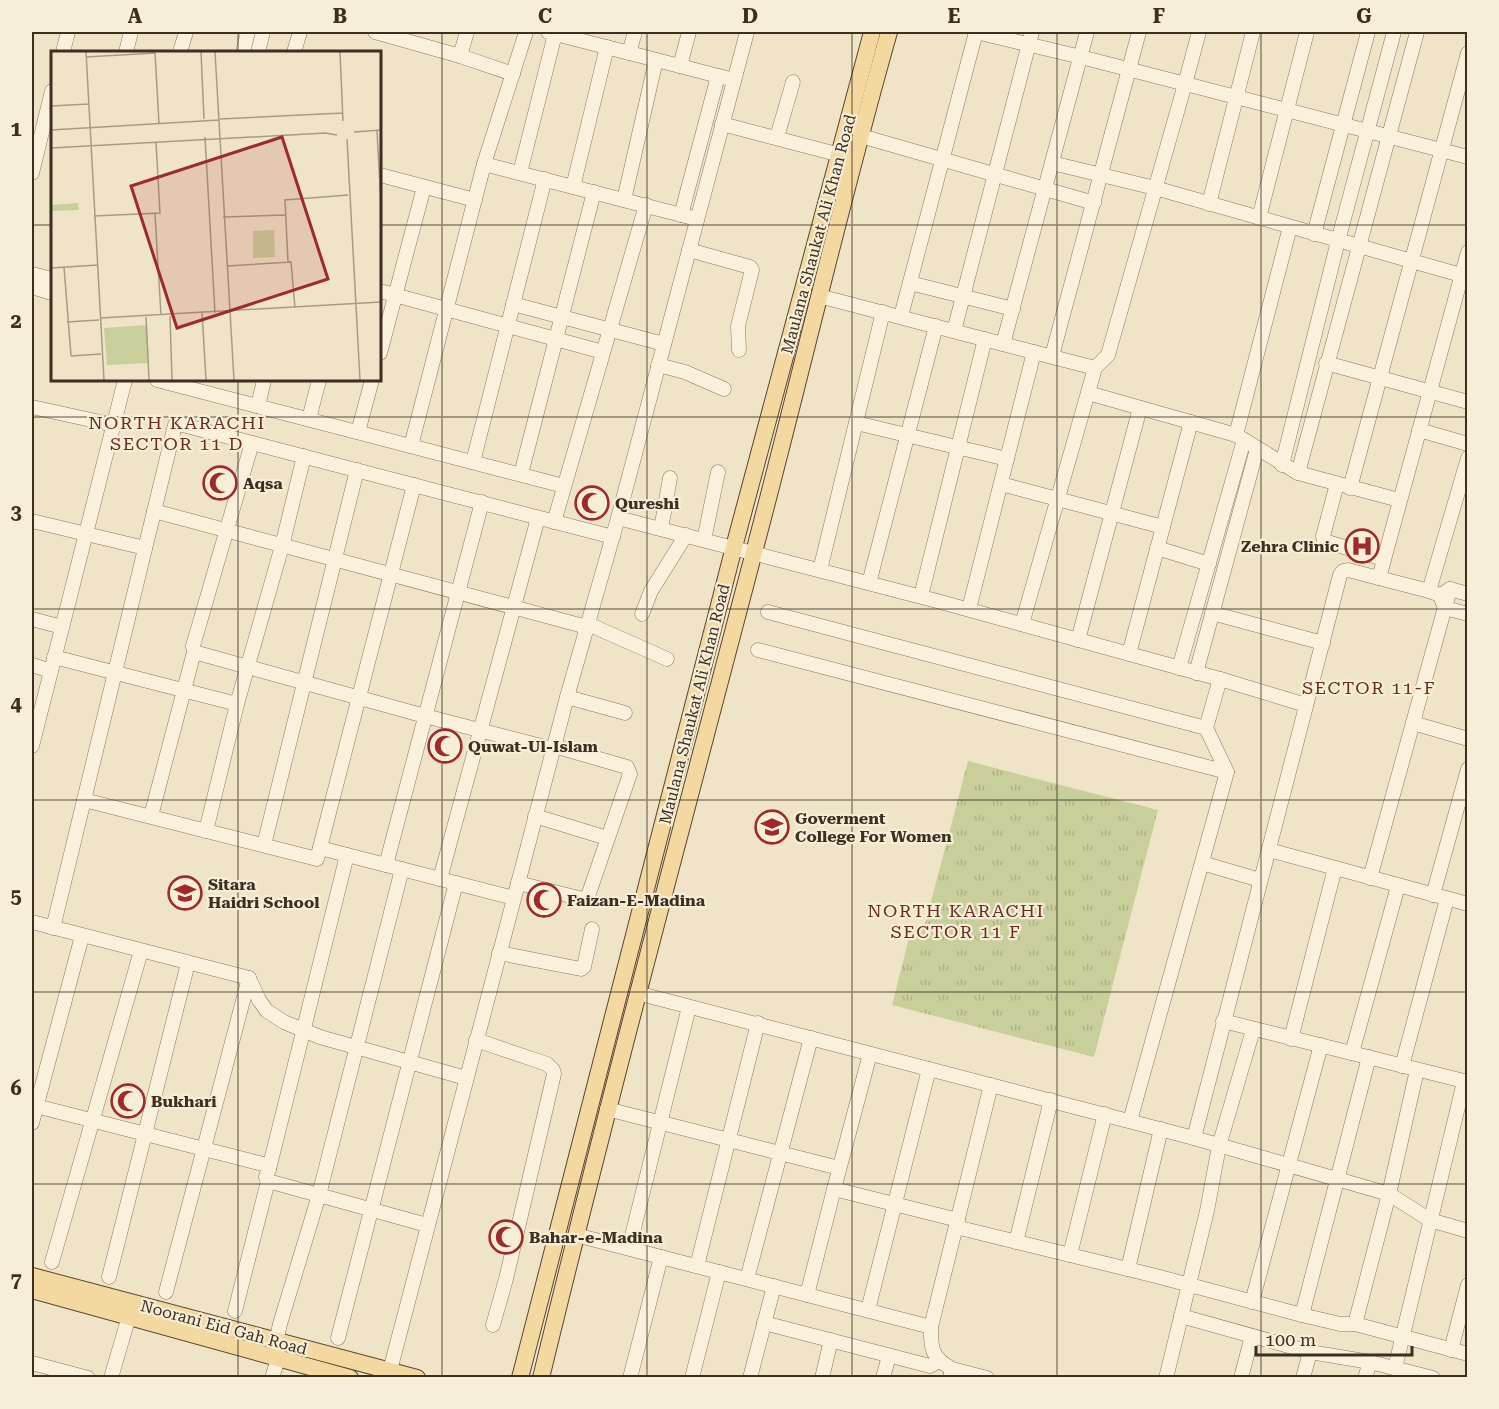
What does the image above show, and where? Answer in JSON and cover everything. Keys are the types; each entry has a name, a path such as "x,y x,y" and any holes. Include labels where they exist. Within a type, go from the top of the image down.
{"main road":[{"name":"Maulana Shaukat Ali Khan Road","path":"541,1377 607,1109 819,296 872,32"},
{"name":"Maulana Shaukat Ali Khan Road","path":"520,1377 734,547 847,157 861,136 889,32"},
{"name":"Noorani Eid Gah Road","path":"32,1276 277,1350 350,1377"},
{"name":"Noorani Eid Gah Road","path":"32,1290 129,1316 277,1350 389,1374 417,1377"}],"street":[{"path":"63,51 68,32"},
{"path":"126,51 131,32"},
{"path":"180,51 186,32"},
{"path":"243,51 248,32"},
{"path":"258,51 263,32"},
{"path":"294,51 300,32"},
{"path":"375,32 409,36 513,74"},
{"path":"460,56 467,32"},
{"path":"411,446 484,164 526,32"},
{"path":"629,53 635,32"},
{"path":"680,66 689,32"},
{"path":"389,1374 535,816 613,537 747,32"},
{"path":"901,316 976,32 1031,38 1081,57 1467,157"},
{"path":"1003,344 1087,32"},
{"path":"1052,356 1139,32"},
{"path":"1022,624 1095,368 1108,355 1199,32"},
{"path":"1209,204 1253,32"},
{"path":"1259,218 1308,32"},
{"path":"1314,234 1368,32"},
{"path":"1282,465 1338,241 1394,32"},
{"path":"1298,473 1417,32"},
{"path":"520,173 551,33 581,36 607,47 734,80"},
{"path":"954,331 1031,38"},
{"path":"573,187 607,47"},
{"path":"1384,560 1327,543 1323,536 1344,486 1380,378 1467,53"},
{"path":"624,200 656,60"},
{"path":"681,215 718,76"},
{"path":"777,137 793,82"},
{"path":"32,173 51,94"},
{"path":"722,124 847,157"},
{"path":"861,136 1094,203"},
{"path":"1052,163 1155,188 1464,276"},
{"path":"484,164 697,219"},
{"path":"381,176 475,200"},
{"path":"473,462 545,179"},
{"path":"381,348 424,187"},
{"path":"521,474 594,192"},
{"path":"554,522 646,205"},
{"path":"1179,668 1209,564 1290,227"},
{"path":"689,250 750,267 752,270 738,326 739,350"},
{"path":"1379,578 1429,391 1464,276 1467,252"},
{"path":"32,274 51,279"},
{"path":"910,283 1013,309"},
{"path":"381,291 603,352"},
{"path":"33,292 51,292"},
{"path":"819,296 1095,368"},
{"path":"513,304 664,344"},
{"path":"820,570 883,312"},
{"path":"869,583 936,326"},
{"path":"921,596 985,339"},
{"path":"969,609 1034,352"},
{"path":"1326,363 1467,402"},
{"path":"658,365 685,372 724,388"},
{"path":"32,746 125,381"},
{"path":"172,381 205,386 258,406 564,486"},
{"path":"258,406 264,381"},
{"path":"309,419 319,381"},
{"path":"358,432 372,381"},
{"path":"1088,393 1240,437 1298,473 1399,500"},
{"path":"32,407 114,424"},
{"path":"1078,640 1140,408"},
{"path":"1129,654 1191,422"},
{"path":"856,423 1007,459"},
{"path":"53,928 175,425 183,425 613,537"},
{"path":"1419,430 1467,444"},
{"path":"151,816 194,652 193,646 252,443"},
{"path":"1196,673 1257,448"},
{"path":"206,831 237,704 282,546 304,456"},
{"path":"1370,879 1413,723 1441,596 1467,458"},
{"path":"264,845 357,470"},
{"path":"704,540 718,472"},
{"path":"661,529 670,478"},
{"path":"1000,484 1163,527"},
{"path":"84,800 317,858 414,485"},
{"path":"386,865 482,502"},
{"path":"154,511 587,625 667,659"},
{"path":"441,879 538,518"},
{"path":"618,518 969,609 1306,705"},
{"path":"32,521 145,548"},
{"path":"642,614 651,591 686,535"},
{"path":"1157,548 1209,564"},
{"path":"1194,1138 1340,575 1343,571 1348,570 1441,596 1467,614"},
{"path":"1441,596 1467,594"},
{"path":"768,612 1206,728"},
{"path":"1212,614 1323,643"},
{"path":"32,619 62,627"},
{"path":"758,650 1227,772"},
{"path":"194,652 480,731 629,768 630,774 586,900 518,883"},
{"path":"32,665 52,664 115,672 237,704"},
{"path":"1130,1121 1227,772 1206,728 1220,679"},
{"path":"567,697 625,713"},
{"path":"1413,723 1467,739"},
{"path":"1402,1066 1467,769"},
{"path":"535,816 607,838"},
{"path":"320,848 514,898"},
{"path":"1269,850 1467,904"},
{"path":"235,1311 347,855"},
{"path":"1202,863 1260,880"},
{"path":"1291,1039 1335,868"},
{"path":"272,1377 277,1350 402,869"},
{"path":"338,1338 456,883"},
{"path":"1352,1053 1398,886"},
{"path":"32,922 249,978"},
{"path":"499,953 580,969 584,967 592,928"},
{"path":"32,1123 34,1106 82,936"},
{"path":"52,1262 141,951"},
{"path":"109,1277 188,963"},
{"path":"249,978 267,1011 284,1022 320,1037 466,1078"},
{"path":"166,1293 249,978"},
{"path":"637,993 1105,1114 1338,1179 1389,1194 1430,1220 1467,1231"},
{"path":"629,1248 689,1007"},
{"path":"1223,1022 1466,1082 1395,1368"},
{"path":"697,1266 758,1023"},
{"path":"1166,1377 1207,1210 1220,1146 1253,1030"},
{"path":"747,1279 811,1038"},
{"path":"476,1040 547,1064 554,1074 493,1325"},
{"path":"1252,1302 1321,1045"},
{"path":"807,1295 870,1054"},
{"path":"1302,1315 1369,1058"},
{"path":"868,1310 928,1069"},
{"path":"1355,1324 1389,1194 1417,1070"},
{"path":"983,1377 951,1373 939,1361 931,1348 931,1327 992,1085"},
{"path":"1016,1242 1051,1101"},
{"path":"34,1106 267,1165 269,1175"},
{"path":"607,1109 839,1168"},
{"path":"1070,1255 1105,1114"},
{"path":"1128,1269 1161,1129"},
{"path":"269,1175 319,1195 428,1225"},
{"path":"834,1189 895,1204 1016,1242 1302,1315 1340,1324 1355,1324 1467,1354"},
{"path":"576,1235 931,1327"},
{"path":"630,1377 661,1257"},
{"path":"692,1377 719,1272"},
{"path":"1451,1350 1467,1285"},
{"path":"750,1377 774,1286"},
{"path":"111,1377 129,1316"},
{"path":"1181,1316 1310,1352 1370,1362 1429,1377"},
{"path":"764,1323 930,1366 939,1361"},
{"path":"1242,1377 1252,1336"},
{"path":"822,1377 831,1340"},
{"path":"1303,1377 1310,1352"},
{"path":"883,1377 889,1356"},
{"path":"1365,1377 1370,1362"},
{"path":"32,1363 70,1375 88,1377"}],"green space":[{"path":"968,761 1158,810 1094,1057 892,1005 912,926 924,928"}],"place":[{"name":"Aqsa","path":"220,483"},
{"name":"Qureshi","path":"592,503"},
{"name":"Zehra Clinic","path":"1362,546"},
{"name":"Quwat-Ul-Islam","path":"445,746"},
{"name":"Goverment College For Women","path":"772,827"},
{"name":"Sitara Haidri School","path":"185,893"},
{"name":"Faizan-E-Madina","path":"544,900"},
{"name":"Bukhari","path":"128,1101"},
{"name":"Bahar-e-Madina","path":"506,1237"}],"district":[{"name":"NORTH KARACHI SECTOR 11 D","path":"177,433"},
{"name":"SECTOR 11-F","path":"1369,688"},
{"name":"NORTH KARACHI SECTOR 11 F","path":"956,921"}]}
